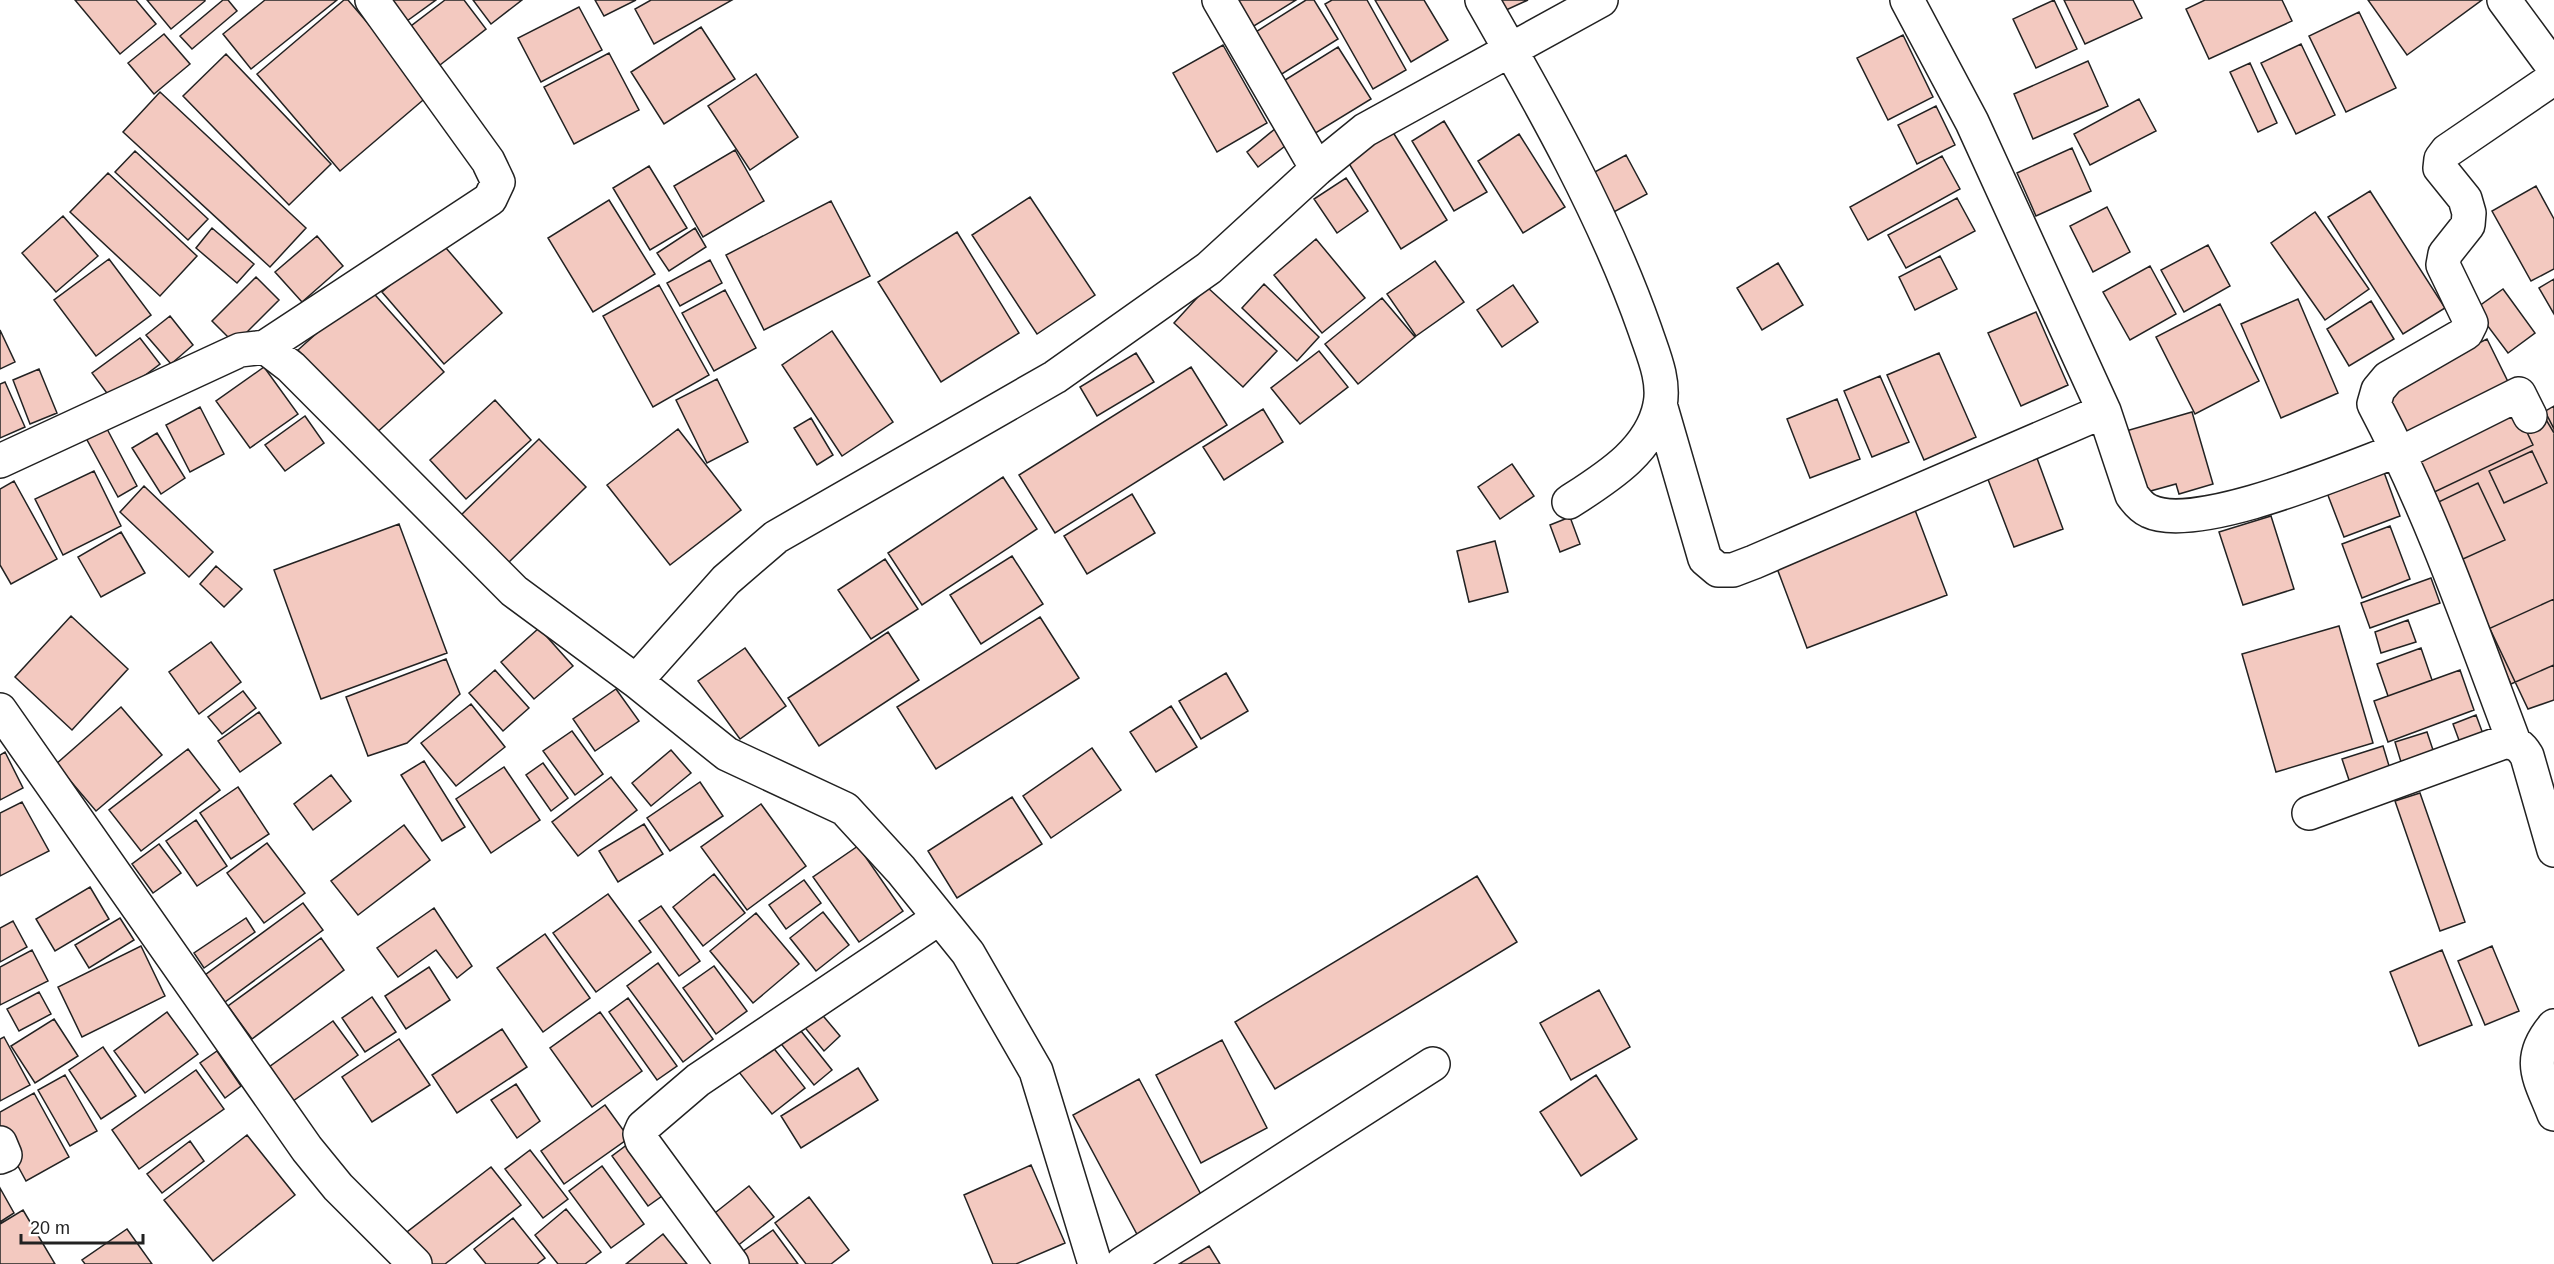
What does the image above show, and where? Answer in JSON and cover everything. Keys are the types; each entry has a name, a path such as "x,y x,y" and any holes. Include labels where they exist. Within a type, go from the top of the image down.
{"street":[{"path":"0,460 240,350 266,347 490,200 498,182 488,161 372,0"},
{"path":"1219,0 1317,169"},
{"path":"1482,0 1568,157 1629,284 1659,370 1660,405 1705,560 1718,570 1733,570 1754,562 2104,411"},
{"path":"636,681 726,580 776,537 1055,377 1209,268 1317,169 1365,130 1601,0"},
{"path":"1907,0 1972,122 2104,411 2133,495 2148,511 2160,514 2208,513 2278,495 2398,452 2519,394 2530,416"},
{"path":"2504,0 2554,68"},
{"path":"2514,742 2458,592 2398,452 2374,404 2378,390 2388,378 2466,333 2470,323 2443,266 2445,254 2468,225 2469,213 2465,199 2440,168 2441,159 2447,152 2554,78"},
{"path":"266,347 291,367 514,591 636,681 727,754 845,809 901,870 968,953 1036,1071 1098,1262 1433,1065"},
{"path":"1569,502 1606,478 1648,439 1660,405"},
{"path":"0,710 307,1149 338,1187 415,1264"},
{"path":"2309,813 2504,742 2514,742 2522,747 2527,756 2554,850"},
{"path":"732,1264 642,1141 640,1134 643,1127 698,1080 939,918"},
{"path":"2554,1026 2542,1040 2535,1066 2554,1114"},
{"path":"0,1143 5,1155 0,1157"}],"building":[{"path":"75,0 136,0 156,24 120,54"},
{"path":"147,0 205,0 205,1 171,29"},
{"path":"223,0 228,0 237,11 192,49 180,36"},
{"path":"265,0 337,0 251,69 223,34"},
{"path":"344,0 348,0 429,95 340,171 257,74"},
{"path":"381,0 436,0 400,26"},
{"path":"445,0 464,0 486,29 440,65 411,26"},
{"path":"473,0 522,0 491,24"},
{"path":"595,0 636,0 604,16"},
{"path":"651,0 732,0 654,44 635,9"},
{"path":"1232,0 1296,0 1249,29"},
{"path":"1306,0 1314,0 1338,39 1277,77 1251,35"},
{"path":"1332,0 1367,0 1406,70 1373,89 1325,4"},
{"path":"1375,0 1424,0 1448,40 1411,62"},
{"path":"1499,0 1528,0 1504,11"},
{"path":"2054,0 2077,49 2036,68 2013,19"},
{"path":"2064,0 2133,0 2142,18 2085,44"},
{"path":"2205,0 2282,0 2292,21 2209,59 2186,9"},
{"path":"2368,0 2482,0 2407,55"},
{"path":"579,7 602,50 541,82 518,38"},
{"path":"2359,12 2396,88 2346,112 2309,36"},
{"path":"701,27 735,79 664,124 631,72"},
{"path":"164,34 190,64 154,94 128,63"},
{"path":"1903,35 1933,97 1888,120 1857,58"},
{"path":"2301,44 2335,115 2296,134 2261,63"},
{"path":"1223,45 1267,123 1217,152 1173,73"},
{"path":"1338,47 1371,99 1309,137 1277,85"},
{"path":"609,53 639,110 574,144 544,87"},
{"path":"226,54 331,164 289,205 183,96"},
{"path":"2088,61 2108,106 2033,139 2014,94"},
{"path":"2250,63 2277,123 2258,132 2230,72"},
{"path":"756,74 798,137 750,170 708,106"},
{"path":"160,92 306,228 270,267 123,132"},
{"path":"2139,99 2156,131 2090,165 2074,134"},
{"path":"1936,106 1955,145 1917,164 1898,125"},
{"path":"1444,121 1487,192 1454,211 1412,141"},
{"path":"1276,128 1289,143 1258,167 1247,152"},
{"path":"1391,129 1447,220 1401,249 1345,157"},
{"path":"1519,134 1565,207 1523,233 1478,161"},
{"path":"2072,148 2091,191 2036,216 2017,173"},
{"path":"735,150 764,201 703,237 674,186"},
{"path":"135,151 208,219 188,240 115,172"},
{"path":"1626,155 1647,194 1612,213 1591,174"},
{"path":"1942,156 1960,189 1868,240 1850,207"},
{"path":"649,166 687,228 650,250 613,188"},
{"path":"108,173 197,256 160,296 70,212"},
{"path":"1346,178 1368,211 1337,233 1314,199"},
{"path":"2536,186 2554,219 2554,269 2531,281 2492,211"},
{"path":"2370,191 2445,308 2403,334 2328,217"},
{"path":"1030,197 1095,295 1037,334 972,235"},
{"path":"1957,198 1975,231 1906,268 1888,235"},
{"path":"609,200 655,274 593,312 548,238"},
{"path":"831,201 870,276 764,330 726,255"},
{"path":"2107,207 2130,252 2093,272 2070,226"},
{"path":"2315,212 2369,289 2325,320 2271,243"},
{"path":"63,216 98,256 56,292 22,253"},
{"path":"212,228 254,264 237,283 196,248"},
{"path":"695,228 706,247 669,271 657,253"},
{"path":"957,232 1019,333 941,382 878,282"},
{"path":"317,236 343,266 302,302 275,272"},
{"path":"1316,239 1365,298 1322,333 1274,275"},
{"path":"440,241 502,313 444,364 382,292"},
{"path":"2208,245 2230,286 2184,312 2161,270"},
{"path":"1940,256 1957,289 1915,310 1899,277"},
{"path":"109,259 151,315 96,356 54,300"},
{"path":"710,260 722,283 680,306 667,283"},
{"path":"1435,261 1464,302 1416,336 1387,294"},
{"path":"1778,263 1803,305 1762,330 1737,288"},
{"path":"2150,266 2176,314 2130,340 2103,292"},
{"path":"256,277 279,300 235,344 212,321"},
{"path":"2554,279 2554,314 2539,288"},
{"path":"1264,284 1319,337 1297,361 1242,308"},
{"path":"659,285 709,375 653,407 603,316"},
{"path":"1513,285 1538,322 1502,347 1477,310"},
{"path":"368,287 444,372 374,435 298,350"},
{"path":"1207,287 1277,351 1243,387 1174,323"},
{"path":"2503,289 2535,333 2508,353 2475,309"},
{"path":"725,290 756,348 714,371 682,313"},
{"path":"1382,298 1415,337 1358,384 1325,344"},
{"path":"2298,299 2338,393 2281,418 2241,324"},
{"path":"2371,301 2394,339 2349,366 2327,329"},
{"path":"2220,304 2259,381 2195,414 2156,337"},
{"path":"2036,312 2068,385 2021,406 1988,333"},
{"path":"170,316 193,345 171,364 146,335"},
{"path":"0,330 15,362 0,369"},
{"path":"832,331 893,422 842,456 782,365"},
{"path":"140,338 160,364 112,400 92,373"},
{"path":"2487,339 2514,394 2410,444 2384,389"},
{"path":"1319,351 1348,387 1300,424 1271,388"},
{"path":"1136,353 1154,382 1097,416 1080,387"},
{"path":"1939,353 1976,437 1924,460 1887,375"},
{"path":"264,367 298,414 250,448 216,401"},
{"path":"1191,367 1227,425 1055,533 1019,475"},
{"path":"39,369 57,413 30,424 13,380"},
{"path":"1880,376 1909,442 1872,457 1844,391"},
{"path":"717,379 748,442 707,463 676,400"},
{"path":"5,382 25,427 0,438 0,384"},
{"path":"2534,390 2554,429 2554,700 2528,709 2407,454"},
{"path":"1837,399 1860,459 1810,478 1787,419"},
{"path":"495,400 531,440 466,499 430,460"},
{"path":"2513,403 2533,445 2426,496 2407,454"},
{"path":"2554,406 2554,433 2542,413"},
{"path":"200,407 224,454 190,472 166,425"},
{"path":"1263,409 1283,442 1224,480 1203,447"},
{"path":"2192,412 2213,484 2179,494 2176,484 2136,495 2119,433"},
{"path":"305,416 324,443 285,471 265,445"},
{"path":"811,418 833,455 817,465 794,428"},
{"path":"106,427 137,486 118,497 86,438"},
{"path":"678,429 741,510 670,565 607,485"},
{"path":"157,433 185,478 161,494 132,448"},
{"path":"539,439 586,487 506,565 459,517"},
{"path":"2034,450 2063,529 2014,547 1984,469"},
{"path":"2532,451 2547,483 2504,503 2489,471"},
{"path":"1512,464 1534,496 1500,519 1478,487"},
{"path":"2381,464 2400,516 2344,537 2324,485"},
{"path":"94,471 121,526 63,555 35,499"},
{"path":"1003,477 1037,529 922,605 888,553"},
{"path":"14,481 57,559 11,584 0,565 0,489"},
{"path":"2478,483 2505,540 2452,564 2426,508"},
{"path":"144,486 213,552 189,577 120,512"},
{"path":"1132,494 1155,533 1087,574 1064,536"},
{"path":"1915,510 1947,595 1807,648 1775,563"},
{"path":"2271,516 2294,589 2243,605 2219,532"},
{"path":"1570,517 1580,544 1560,552 1550,525"},
{"path":"399,524 447,653 321,699 274,570"},
{"path":"2390,526 2410,579 2362,598 2342,544"},
{"path":"121,532 145,573 101,597 78,557"},
{"path":"1495,541 1508,592 1469,602 1457,551"},
{"path":"1012,556 1043,604 981,644 950,595"},
{"path":"885,559 918,609 871,639 838,590"},
{"path":"216,566 242,589 224,607 200,584"},
{"path":"2431,578 2440,603 2370,628 2361,603"},
{"path":"2554,599 2554,665 2511,684 2486,630"},
{"path":"71,616 128,669 72,730 15,677"},
{"path":"1040,617 1079,678 936,769 897,707"},
{"path":"2408,620 2416,642 2381,653 2375,632"},
{"path":"2339,626 2373,743 2276,772 2242,654"},
{"path":"539,628 573,666 534,699 501,662"},
{"path":"888,632 919,680 819,746 788,698"},
{"path":"211,642 241,682 199,714 169,672"},
{"path":"745,648 786,706 740,739 698,681"},
{"path":"2421,648 2432,680 2388,696 2377,664"},
{"path":"446,659 460,694 407,743 368,756 346,697"},
{"path":"495,670 529,708 503,731 469,693"},
{"path":"2460,670 2474,710 2388,742 2374,701"},
{"path":"1226,673 1248,711 1201,739 1179,701"},
{"path":"616,689 639,721 595,751 573,719"},
{"path":"243,691 256,708 222,734 208,717"},
{"path":"471,704 505,747 456,786 421,743"},
{"path":"1171,706 1197,747 1156,772 1130,732"},
{"path":"121,707 162,755 96,811 56,764"},
{"path":"259,712 281,743 240,772 218,741"},
{"path":"2476,715 2486,742 2463,751 2453,724"},
{"path":"572,731 603,774 575,795 543,751"},
{"path":"2427,732 2437,762 2404,772 2395,742"},
{"path":"2383,746 2393,779 2353,792 2342,759"},
{"path":"1092,748 1121,790 1051,838 1023,796"},
{"path":"188,749 220,790 141,851 109,810"},
{"path":"671,750 691,773 651,806 632,783"},
{"path":"5,752 23,788 0,800 0,755"},
{"path":"424,761 465,827 442,841 401,775"},
{"path":"543,763 568,798 551,811 526,775"},
{"path":"504,767 540,820 491,853 456,799"},
{"path":"331,775 351,801 313,830 294,804"},
{"path":"611,777 637,810 578,856 552,822"},
{"path":"700,782 723,816 670,851 647,818"},
{"path":"238,787 269,834 231,859 200,813"},
{"path":"2420,793 2465,922 2440,931 2395,801"},
{"path":"1012,797 1042,844 957,898 928,851"},
{"path":"22,802 49,851 0,876 0,813"},
{"path":"761,804 806,866 747,910 701,847"},
{"path":"196,820 227,866 197,886 166,841"},
{"path":"644,824 663,854 618,882 599,851"},
{"path":"404,825 430,860 358,915 331,881"},
{"path":"267,843 305,893 264,923 227,873"},
{"path":"159,844 181,873 153,893 132,864"},
{"path":"858,846 903,911 859,942 813,877"},
{"path":"714,874 745,913 703,946 673,907"},
{"path":"1477,876 1517,942 1275,1089 1235,1022"},
{"path":"804,880 821,903 786,929 769,905"},
{"path":"90,887 109,919 55,951 36,919"},
{"path":"608,894 651,952 596,992 553,933"},
{"path":"303,903 323,930 225,1002 205,975"},
{"path":"661,906 700,961 679,976 639,921"},
{"path":"434,908 472,966 457,978 436,950 398,977 377,948"},
{"path":"823,912 849,945 816,971 790,938"},
{"path":"756,913 799,964 753,1003 710,951"},
{"path":"120,918 134,940 89,968 75,945"},
{"path":"246,918 255,932 204,968 194,953"},
{"path":"13,921 27,947 0,962 0,928"},
{"path":"545,934 590,998 543,1032 497,968"},
{"path":"321,938 344,970 252,1039 228,1006"},
{"path":"141,946 165,996 82,1037 58,987"},
{"path":"2492,946 2519,1011 2485,1025 2458,961"},
{"path":"32,950 48,981 0,1005 0,967"},
{"path":"2442,950 2472,1025 2419,1046 2390,972"},
{"path":"658,963 713,1039 683,1062 627,986"},
{"path":"714,966 747,1011 716,1034 683,988"},
{"path":"429,967 450,1000 406,1029 385,996"},
{"path":"1599,990 1630,1047 1571,1080 1540,1023"},
{"path":"39,992 51,1014 19,1031 7,1009"},
{"path":"372,997 396,1032 365,1052 342,1018"},
{"path":"628,998 677,1066 657,1080 609,1012"},
{"path":"819,1011 840,1036 824,1051 802,1024"},
{"path":"167,1012 198,1054 145,1093 114,1051"},
{"path":"600,1012 642,1071 592,1107 550,1048"},
{"path":"54,1019 78,1056 35,1083 11,1046"},
{"path":"333,1021 358,1055 293,1101 269,1067"},
{"path":"797,1026 832,1070 814,1085 778,1040"},
{"path":"502,1029 527,1067 457,1113 432,1075"},
{"path":"4,1037 30,1085 0,1101 0,1039"},
{"path":"399,1039 430,1085 372,1122 342,1077"},
{"path":"1222,1040 1267,1128 1201,1163 1156,1075"},
{"path":"768,1041 805,1088 772,1114 735,1067"},
{"path":"103,1047 136,1096 101,1119 69,1070"},
{"path":"217,1051 241,1086 225,1098 200,1063"},
{"path":"858,1068 878,1100 801,1148 781,1116"},
{"path":"196,1070 224,1109 139,1169 112,1130"},
{"path":"65,1075 97,1131 70,1146 38,1090"},
{"path":"1596,1075 1637,1139 1581,1176 1540,1112"},
{"path":"1139,1079 1205,1202 1139,1238 1073,1115"},
{"path":"516,1084 540,1121 517,1138 491,1100"},
{"path":"34,1093 69,1157 26,1181 0,1133 0,1112"},
{"path":"605,1105 629,1138 564,1184 541,1151"},
{"path":"247,1135 295,1195 213,1261 164,1200"},
{"path":"190,1141 204,1161 162,1193 147,1174"},
{"path":"632,1141 669,1191 648,1206 612,1156"},
{"path":"530,1150 568,1199 543,1218 505,1169"},
{"path":"1031,1165 1065,1243 1016,1264 993,1264 964,1195"},
{"path":"602,1166 644,1224 611,1248 569,1191"},
{"path":"491,1167 521,1205 445,1264 432,1264 407,1232"},
{"path":"749,1186 774,1217 736,1247 711,1216"},
{"path":"0,1188 14,1213 0,1222"},
{"path":"809,1197 849,1250 831,1264 806,1264 775,1223"},
{"path":"566,1209 601,1252 585,1264 558,1264 535,1235"},
{"path":"23,1210 55,1264 0,1264 0,1224"},
{"path":"513,1218 545,1258 537,1264 486,1264 474,1249"},
{"path":"127,1229 152,1264 85,1264 82,1260"},
{"path":"773,1230 798,1264 746,1264 739,1254"},
{"path":"663,1234 687,1264 626,1264"},
{"path":"1209,1246 1220,1264 1179,1264"}]}
